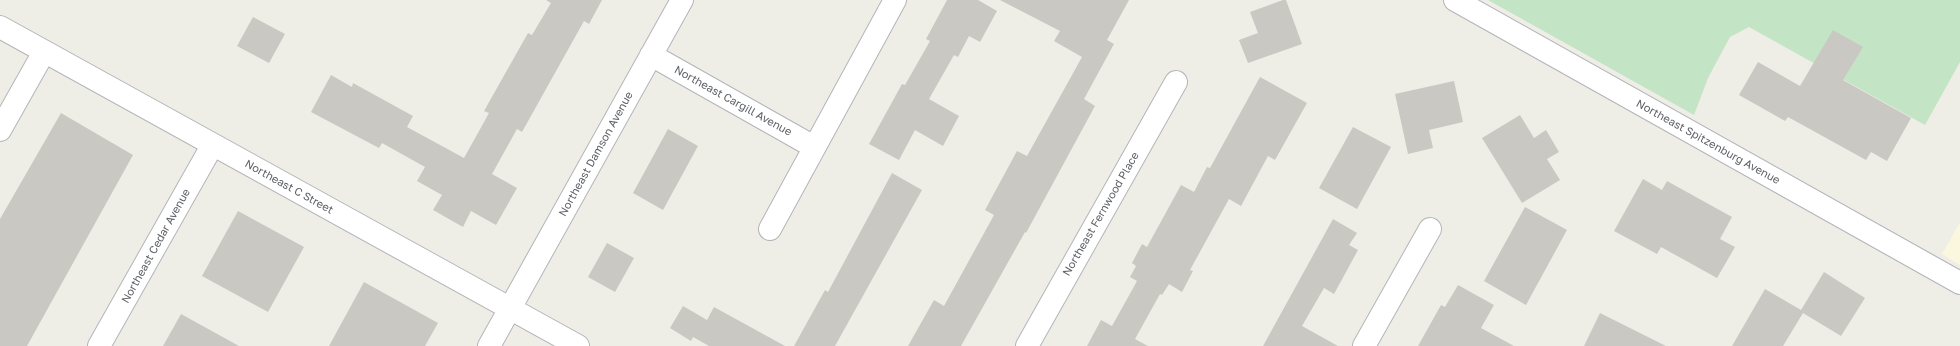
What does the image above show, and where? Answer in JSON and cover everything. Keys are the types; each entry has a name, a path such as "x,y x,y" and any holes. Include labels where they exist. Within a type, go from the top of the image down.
{"street":[{"name":"Northeast Damson Avenue","path":"489,346 682,0"},
{"path":"770,229 895,0"},
{"name":"Northeast Spitzenburg Avenue","path":"1455,0 1960,283"},
{"name":"Northeast C Street","path":"0,27 212,146 578,346"},
{"path":"0,130 44,52"},
{"name":"Northeast Cargill Avenue","path":"651,55 814,147"},
{"name":"Northeast Fernwood Place","path":"1027,346 1176,82"},
{"name":"Northeast Cedar Avenue","path":"99,346 212,146"},
{"path":"1364,346 1430,229"}],"shaded area":[{"path":"1960,222 1960,265 1942,254"}],"green space":[{"path":"1488,0 1960,0 1960,62 1925,125 1749,27 1730,37 1708,78 1694,115"}],"building":[{"path":"546,0 602,0 589,24 584,21 522,132 517,129 492,174 517,188 496,225 471,211 463,227 433,210 442,195 417,181 425,167 382,143 379,148 311,112 331,75 352,87 353,83 413,116 407,127 464,158 489,113 484,111 528,33 532,35 551,3"},
{"path":"947,0 978,0 997,11 980,42 969,36 958,57 954,55 929,99 959,116 943,146 915,130 899,160 869,144 902,84 905,85 930,41 926,39"},
{"path":"1000,0 1129,0 1107,40 1114,44 1084,99 1095,106 1026,233 1025,232 961,346 908,346 934,300 944,306 994,215 985,210 1017,151 1027,156 1082,57 1054,41 1060,31"},
{"path":"1286,0 1302,44 1248,63 1239,40 1258,33 1250,12"},
{"path":"253,17 285,34 269,63 237,46"},
{"path":"1833,30 1863,47 1843,80 1911,118 1887,161 1871,152 1866,160 1788,117 1785,121 1739,95 1758,62 1800,86"},
{"path":"1260,77 1307,103 1275,160 1268,156 1241,206 1229,199 1190,270 1193,271 1182,292 1169,284 1162,295 1160,294 1135,339 1148,346 1087,346 1101,320 1112,326 1137,281 1130,277 1136,266 1132,263 1142,244 1147,247 1181,185 1194,192 1207,167 1210,168"},
{"path":"1454,81 1463,122 1429,130 1433,148 1408,154 1395,94"},
{"path":"61,113 133,155 27,346 0,346 0,219"},
{"path":"1520,115 1534,138 1546,130 1559,152 1547,159 1560,180 1522,203 1482,138"},
{"path":"1353,127 1391,147 1357,209 1319,188"},
{"path":"668,129 698,146 663,210 633,193"},
{"path":"892,173 922,190 835,346 794,346 825,290 828,292"},
{"path":"1643,179 1662,190 1667,181 1732,217 1720,239 1735,247 1717,278 1661,247 1657,254 1614,231"},
{"path":"1525,207 1567,230 1526,305 1484,281"},
{"path":"238,211 304,247 268,312 202,276"},
{"path":"1333,219 1357,233 1349,245 1358,250 1334,294 1324,288 1302,326 1338,346 1263,346"},
{"path":"607,243 634,258 615,292 588,277"},
{"path":"1824,272 1865,298 1841,336 1803,313 1783,346 1732,346 1765,289 1801,310"},
{"path":"364,282 438,323 425,346 329,346"},
{"path":"1458,285 1494,305 1481,328 1514,346 1418,346 1441,305 1445,307"},
{"path":"683,306 707,320 714,307 785,346 709,346 693,337 691,341 670,328"},
{"path":"1600,313 1666,346 1584,346"},
{"path":"181,314 239,346 163,346"}]}
